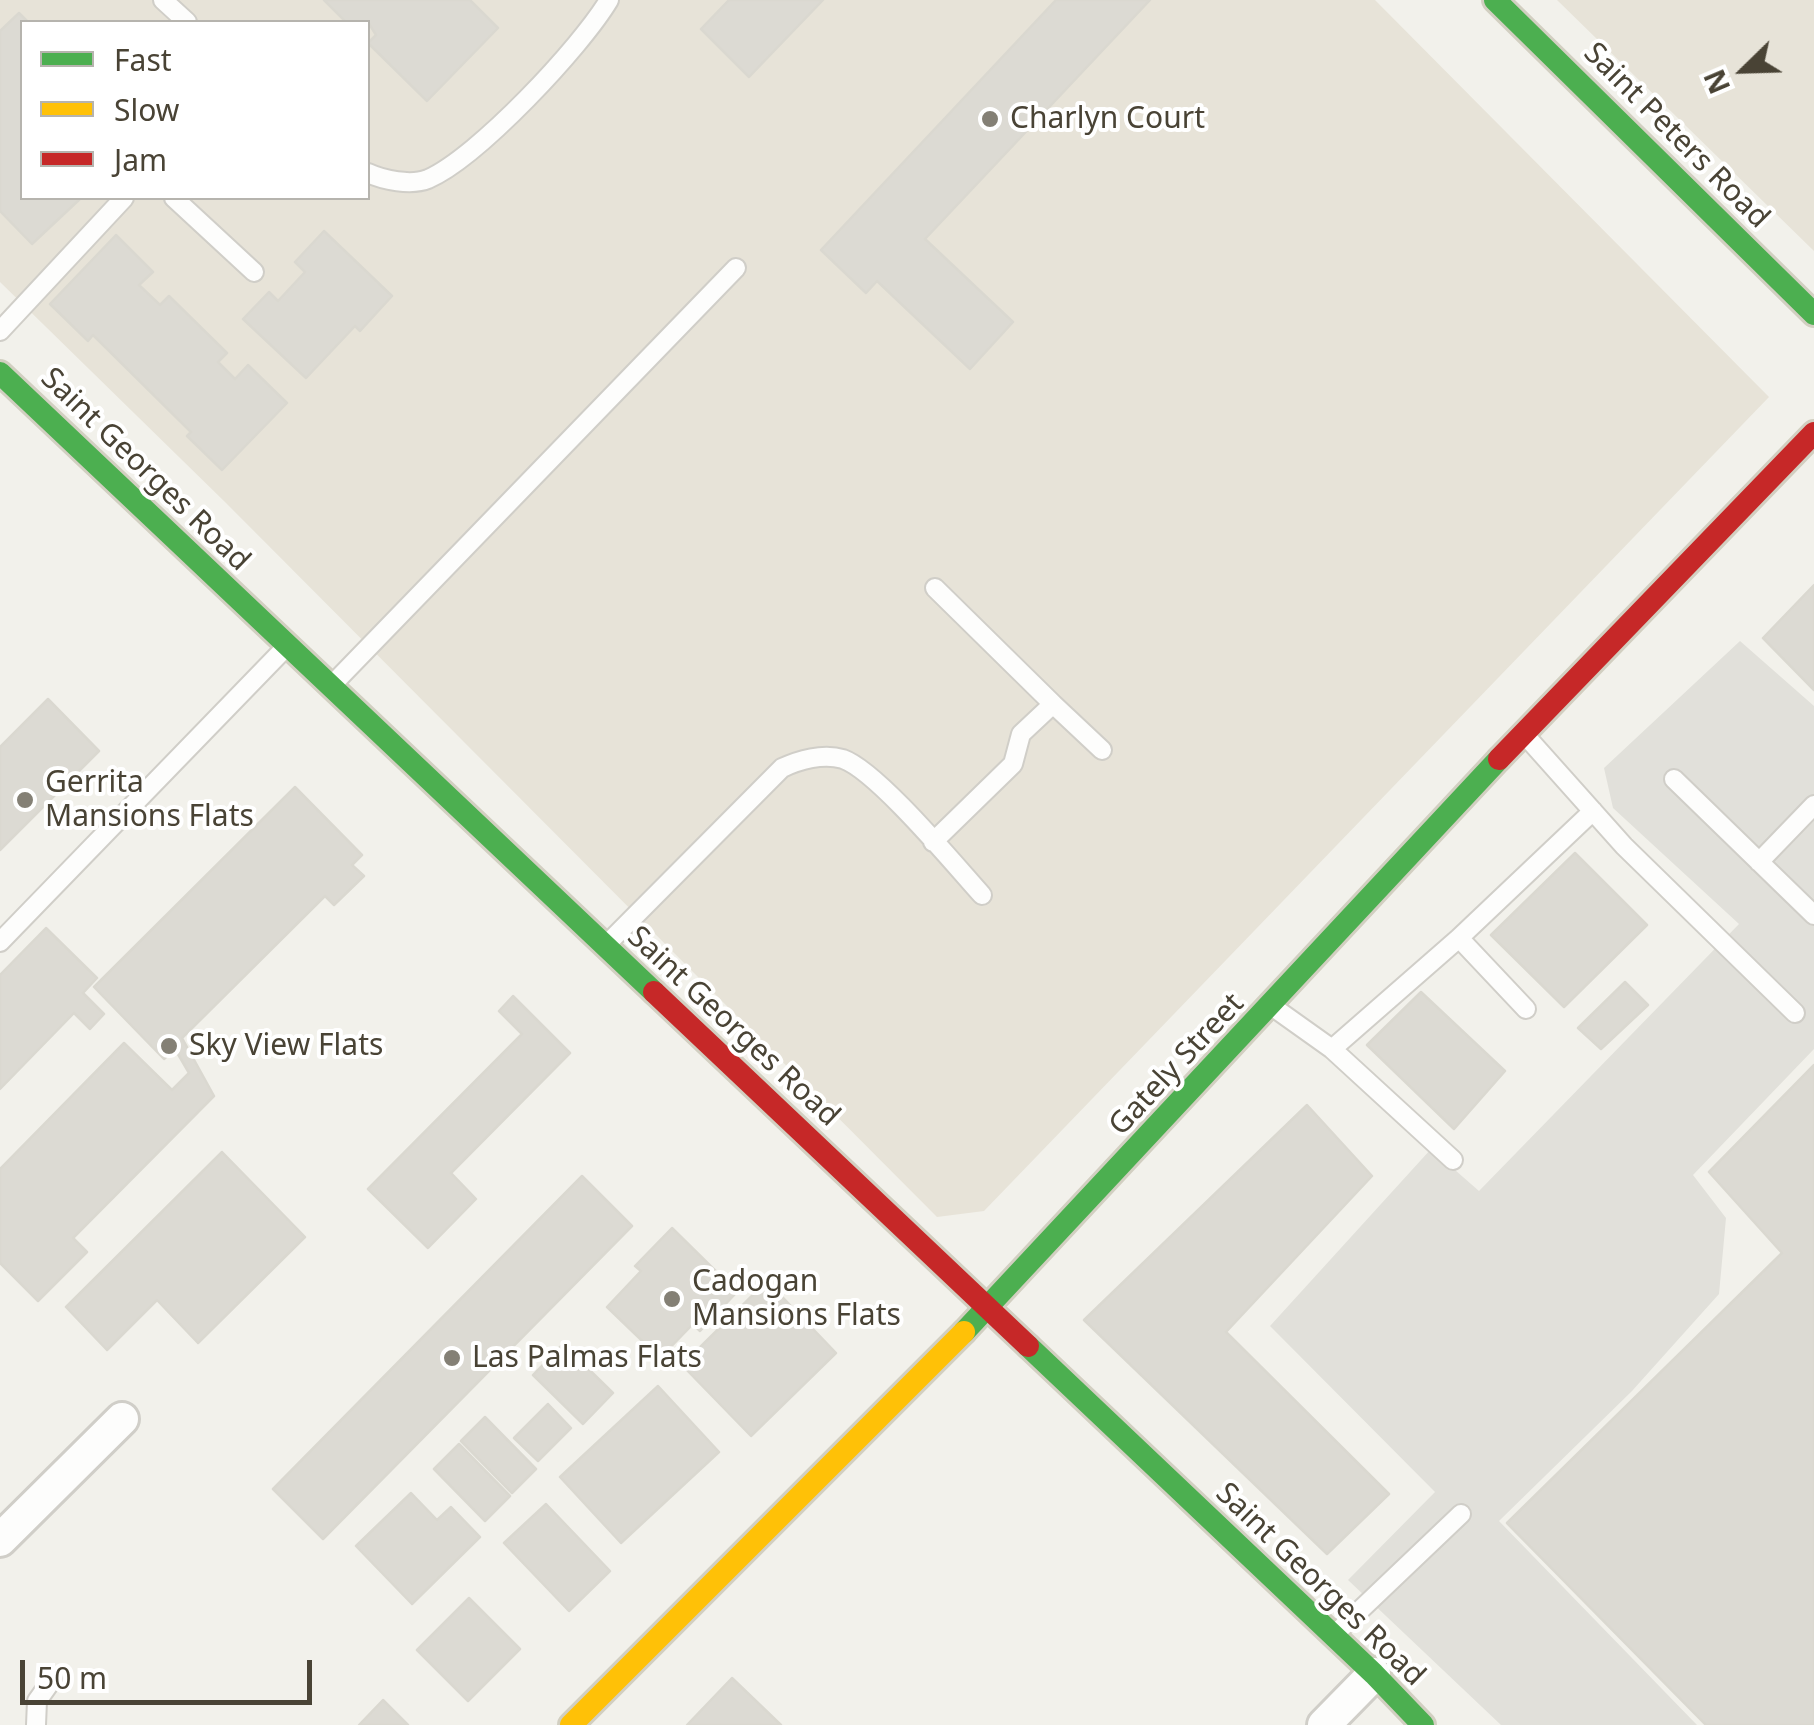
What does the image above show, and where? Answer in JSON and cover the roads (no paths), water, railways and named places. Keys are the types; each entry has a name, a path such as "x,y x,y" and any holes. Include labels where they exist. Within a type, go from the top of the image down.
{"street":[{"name":"Saint Peters Road","path":"1496,0 1814,314"},
{"name":"Saint Georges Road","path":"0,373 1424,1725"},
{"name":"Gately Street","path":"571,1725 987,1309 1524,734 1814,433"},
{"path":"0,1540 122,1419"},
{"path":"1324,1725 1374,1674"}],"lane":[{"path":"163,0 185,20"},
{"path":"370,174 383,180 424,181 474,150 594,26 609,0"},
{"path":"0,330 122,200"},
{"path":"176,200 254,272"},
{"path":"330,686 736,268"},
{"path":"935,588 1102,750"},
{"path":"0,942 287,646"},
{"path":"933,842 1013,764 1021,734 1053,704"},
{"path":"1524,734 1624,846 1795,1013"},
{"path":"604,946 782,768 798,760 843,759 875,780 982,895"},
{"path":"1674,779 1814,915"},
{"path":"1759,862 1814,805"},
{"path":"1332,1049 1593,811"},
{"path":"1458,938 1526,1009"},
{"path":"1272,1007 1332,1049 1454,1160"},
{"path":"1332,1637 1461,1514"},
{"path":"36,1725 37,1701 52,1680"}],"place":[{"name":"Charlyn Court","path":"990,119"},
{"name":"Gerrita Mansions Flats","path":"25,800"},
{"name":"Sky View Flats","path":"169,1046"},
{"name":"Cadogan Mansions Flats","path":"672,1299"},
{"name":"Las Palmas Flats","path":"452,1358"}]}
